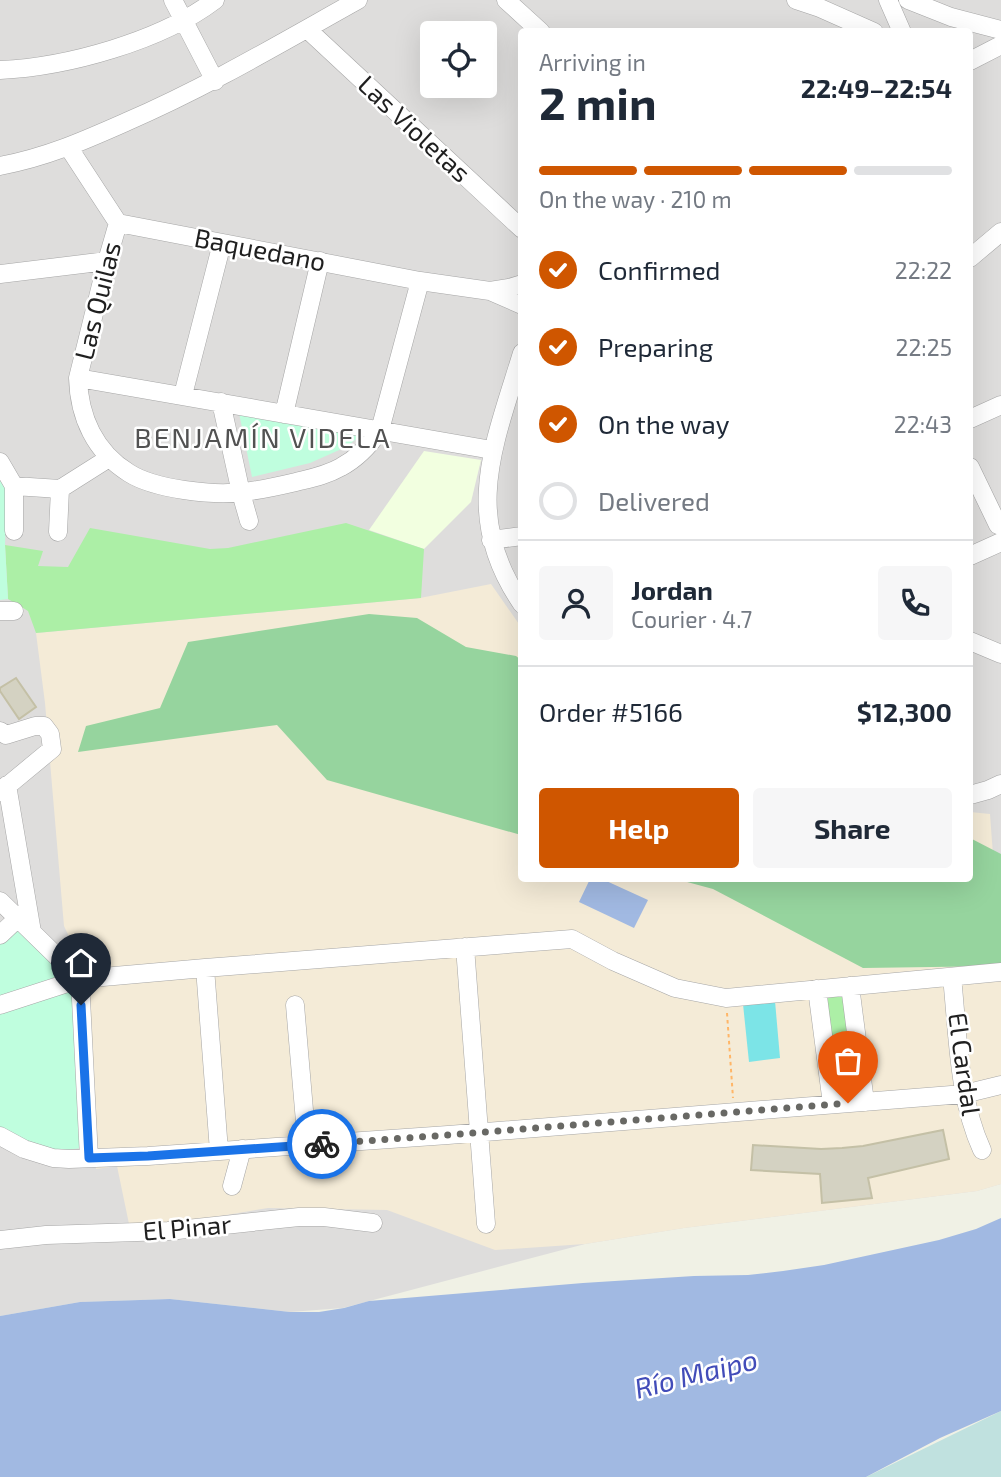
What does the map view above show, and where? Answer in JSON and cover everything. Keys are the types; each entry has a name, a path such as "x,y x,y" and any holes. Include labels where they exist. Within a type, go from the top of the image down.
{"street":[{"path":"173,0 215,81"},
{"path":"0,70 85,57 135,41 183,20 215,0"},
{"path":"0,166 69,148 164,106 215,81 358,0"},
{"path":"506,0 537,28"},
{"path":"796,0 866,28"},
{"path":"888,0 900,28"},
{"path":"908,0 951,17 1001,30"},
{"name":"Las Violetas","path":"307,29 518,225"},
{"path":"973,59 1001,45"},
{"path":"69,148 118,223"},
{"name":"Baquedano","path":"118,223 420,281 490,291 518,303"},
{"name":"Las Quilas","path":"78,378 118,223"},
{"path":"973,255 1001,232"},
{"path":"183,396 222,243"},
{"path":"0,274 107,261"},
{"path":"284,414 320,261"},
{"path":"420,281 380,430 354,459 332,472 241,493 202,492 154,484 130,474 109,458 84,418 78,378 221,402 284,414 380,430 492,450"},
{"name":"Baquedano","path":"490,291 518,285"},
{"path":"518,366 492,450 486,494 491,540 507,581 518,598"},
{"path":"221,402 249,521"},
{"path":"973,418 1001,405"},
{"path":"15,486 60,489 109,458"},
{"path":"0,463 15,486 14,531"},
{"path":"973,473 1000,530 973,553"},
{"path":"58,532 60,489"},
{"path":"491,540 518,537"},
{"path":"973,642 1001,654"},
{"path":"0,732 6,735 34,726 44,726 50,734 52,749 3,789 32,932"},
{"path":"973,794 1001,784"},
{"path":"0,901 80,979 89,1158"},
{"path":"0,935 18,918"},
{"path":"0,1005 80,979 572,939 613,961 675,988 726,998 1001,972"},
{"path":"465,947 486,1224"},
{"path":"205,968 219,1151"},
{"path":"960,976 1001,980"},
{"name":"El Cardal","path":"960,976 964,1094 974,1132 982,1150"},
{"path":"850,986 865,1102"},
{"path":"817,989 832,1104"},
{"path":"295,1004 307,1144"},
{"path":"0,1136 38,1154 69,1159 148,1156 479,1133 964,1094 1001,1085"},
{"path":"232,1186 242,1149"},
{"name":"El Pinar","path":"0,1240 47,1235 168,1231 299,1217 373,1223"}],"path":[{"path":"726,998 734,1111"}],"shaded area":[{"path":"0,0 1001,0 1001,1184 977,1191 684,1228 585,1244 343,1308 290,1312 170,1299 80,1302 0,1316"},
{"path":"424,451 481,460 471,502 424,549 369,530"},
{"path":"491,584 518,623 518,882 973,882 973,812 990,814 1001,963 1001,1184 977,1191 684,1228 585,1244 495,1250 387,1210 268,1208 179,1223 129,1224 117,1166 96,1169 85,970 64,926 45,703 36,633 420,598"},
{"path":"775,1001 780,1058 749,1062 743,1004"},
{"path":"1001,1411 1001,1477 866,1477"}],"green space":[{"path":"238,408 364,433 346,447 310,463 252,477"},
{"path":"0,474 7,485 5,545 8,599 0,600"},
{"path":"346,523 424,549 421,598 36,633 28,611 8,599 5,545 43,551 38,566 68,567 90,528 210,549 228,548"},
{"path":"369,614 417,618 466,647 516,656 518,834 327,780 277,725 78,752 86,726 160,708 188,642"},
{"path":"973,840 1001,854 1001,966 863,968 713,889 687,882 973,882"},
{"path":"17,926 63,976 0,996 0,942"},
{"path":"74,987 81,1148 59,1150 33,1143 0,1127 0,1011"},
{"path":"845,992 860,1097 834,1099 823,994"}],"water":[{"path":"589,882 609,882 648,900 634,928 579,902"},
{"name":"Río Maipo","path":"1001,1218 1001,1411 940,1438 866,1477 0,1477 0,1316 80,1302 170,1299 290,1312 319,1312 369,1301 583,1283 748,1275 824,1265 939,1240"}],"building":[{"path":"16,678 36,707 19,719 0,691 0,688"},
{"path":"943,1130 949,1159 868,1178 872,1198 822,1203 820,1174 751,1170 753,1145 842,1148"}],"way so far":[{"path":"322,1144 848,1103"}],"district":[{"name":"BENJAMÍN VIDELA","path":"263,438"}],"route":[{"path":"81,1005 89,1158 322,1144"}]}
